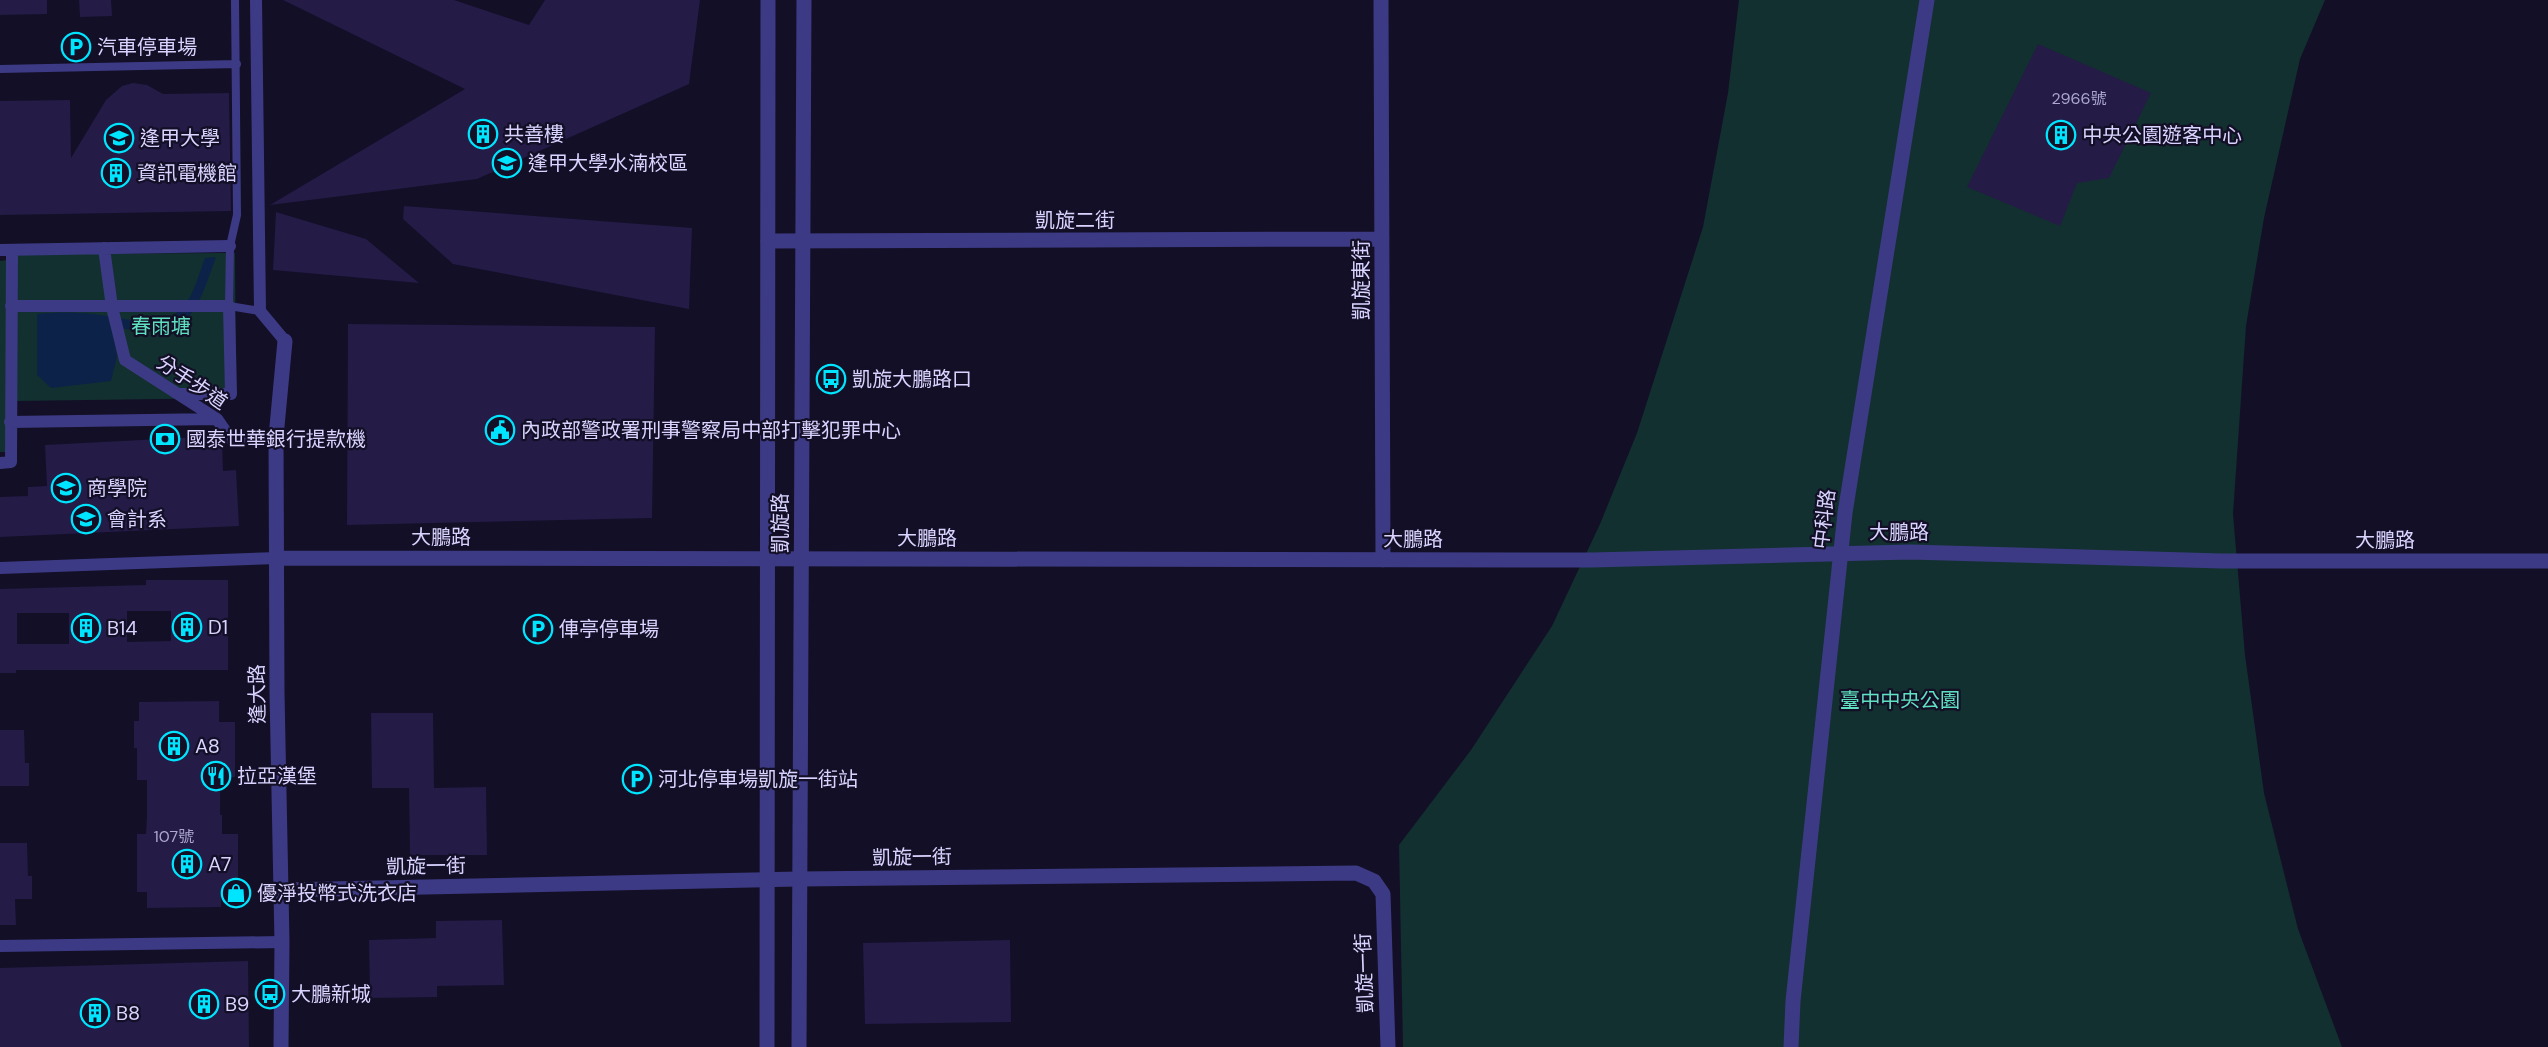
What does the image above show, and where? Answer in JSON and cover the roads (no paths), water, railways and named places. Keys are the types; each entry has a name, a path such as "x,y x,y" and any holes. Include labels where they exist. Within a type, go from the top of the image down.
{"street":[{"path":"256,0 260,310 285,341"},
{"name":"凱旋路","path":"767,1047 768,0"},
{"name":"凱旋路","path":"799,1047 804,0"},
{"name":"凱旋東街","path":"1381,0 1383,560"},
{"name":"中科路","path":"1791,1047 1793,1001 1841,554 1927,0"},
{"name":"凱旋二街","path":"768,241 1382,239"},
{"path":"0,463 10,462 11,306 6,250 230,246"},
{"name":"分手步道","path":"104,248 122,360 180,393 217,419 230,438 276,436"},
{"path":"11,306 115,319 180,306 229,306 231,393 180,393"},
{"name":"逢大路","path":"281,1047 282,942 277,693 276,436 285,341"},
{"path":"10,422 217,419"},
{"name":"大鵬路","path":"278,558 1592,560 1910,552 2221,561 2548,561"},
{"path":"0,568 278,558"},
{"name":"凱旋一街","path":"281,890 799,879 1356,873 1374,882 1383,894 1388,1047"},
{"path":"0,946 282,942"}],"lane":[{"path":"235,0 237,215 230,246 229,306 260,310"},
{"path":"0,69 237,64"}],"water":[{"name":"春雨塘","path":"216,257 208,281 193,312 184,320 173,326 158,329 113,329 117,357 111,381 51,388 37,375 37,314 79,313 139,321 162,319 182,308 193,291 205,258"}],"place":[{"name":"汽車停車場","path":"76,47"},
{"name":"共善樓","path":"483,134"},
{"name":"中央公園遊客中心","path":"2061,135"},
{"name":"逢甲大學","path":"119,138"},
{"name":"逢甲大學水湳校區","path":"507,163"},
{"name":"資訊電機館","path":"116,173"},
{"name":"凱旋大鵬路口","path":"831,379"},
{"name":"內政部警政署刑事警察局中部打擊犯罪中心","path":"500,430"},
{"name":"國泰世華銀行提款機","path":"165,439"},
{"name":"商學院","path":"66,488"},
{"name":"會計系","path":"86,519"},
{"name":"D1","path":"187,627"},
{"name":"B14","path":"86,628"},
{"name":"俥亭停車場","path":"538,629"},
{"name":"A8","path":"174,746"},
{"name":"拉亞漢堡","path":"216,776"},
{"name":"河北停車場凱旋一街站","path":"637,779"},
{"name":"A7","path":"187,864"},
{"name":"優淨投幣式洗衣店","path":"236,893"},
{"name":"大鵬新城","path":"270,994"},
{"name":"B9","path":"204,1004"},
{"name":"B8","path":"95,1013"}],"park label":[{"name":"臺中中央公園","path":"1900,700"}]}
